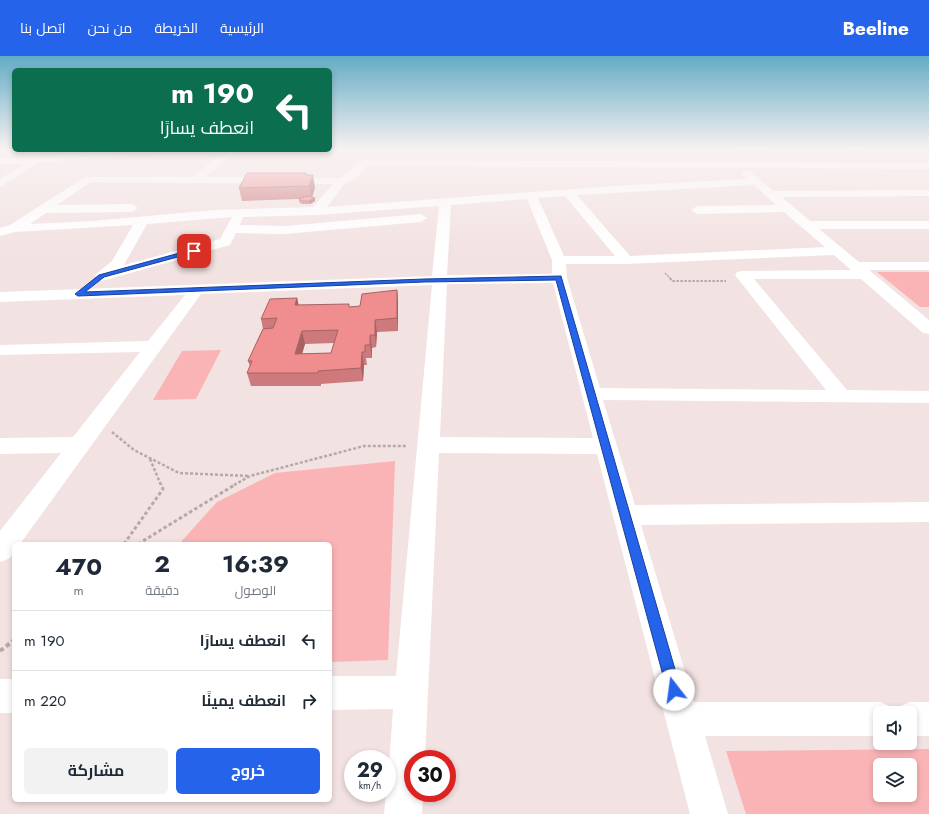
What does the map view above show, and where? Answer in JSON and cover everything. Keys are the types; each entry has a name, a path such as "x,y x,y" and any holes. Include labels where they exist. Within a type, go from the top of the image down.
{"street":[{"path":"15,228 44,209 73,185"},
{"path":"230,192 235,185"},
{"path":"317,211 338,185"},
{"path":"232,229 284,230 445,209 531,195 568,192 601,185"},
{"path":"761,185 860,270 921,316 929,329"},
{"path":"568,192 626,260"},
{"path":"770,194 929,193"},
{"path":"531,195 559,269 606,446 709,814"},
{"path":"177,218 186,208"},
{"path":"44,209 218,208 240,213 445,209"},
{"path":"0,232 15,228 177,218 218,208"},
{"path":"697,210 787,208"},
{"path":"403,814 445,209"},
{"path":"102,276 225,242 240,213"},
{"path":"78,294 118,264 142,221"},
{"path":"806,225 929,225"},
{"path":"0,297 440,280 559,269 626,260 837,251"},
{"path":"842,396 742,275 929,266"},
{"path":"0,551 197,289"},
{"path":"0,350 155,346"},
{"path":"592,394 929,398"},
{"path":"0,446 80,445"},
{"path":"428,445 606,446"},
{"path":"626,515 929,512"},
{"path":"332,693 411,692"},
{"path":"0,696 12,696"},
{"path":"682,719 873,719"},
{"path":"917,719 929,719"}],"path":[{"path":"652,259 672,281 747,280"},
{"path":"99,420 134,450 179,473 250,476"},
{"path":"141,542 250,476 364,446 428,445"},
{"path":"125,542 163,489 150,459"},
{"path":"0,651 12,642"}],"shaded area":[{"path":"877,272 929,272 929,307 920,307"},
{"path":"221,350 196,399 153,400 182,351"},
{"path":"395,461 388,660 332,662 332,542 181,542 217,502 275,473"},
{"path":"929,749 929,814 746,814 726,751"}],"building":[{"path":"240,185 309,185 309,186 239,188"},
{"path":"308,196 315,198 309,201 302,201 299,199"},
{"path":"397,290 397,318 375,320 375,335 370,335 370,345 365,345 365,352 362,352 361,368 318,371 318,373 247,373 252,361 248,361 263,329 273,328 277,318 261,319 270,299 297,298 295,305 349,304 349,307 360,306 362,294","holes":["338,330 331,353 295,354 302,331"]}],"route":[{"path":"194,251 102,276 78,294 424,280 559,278 674,690"}]}
